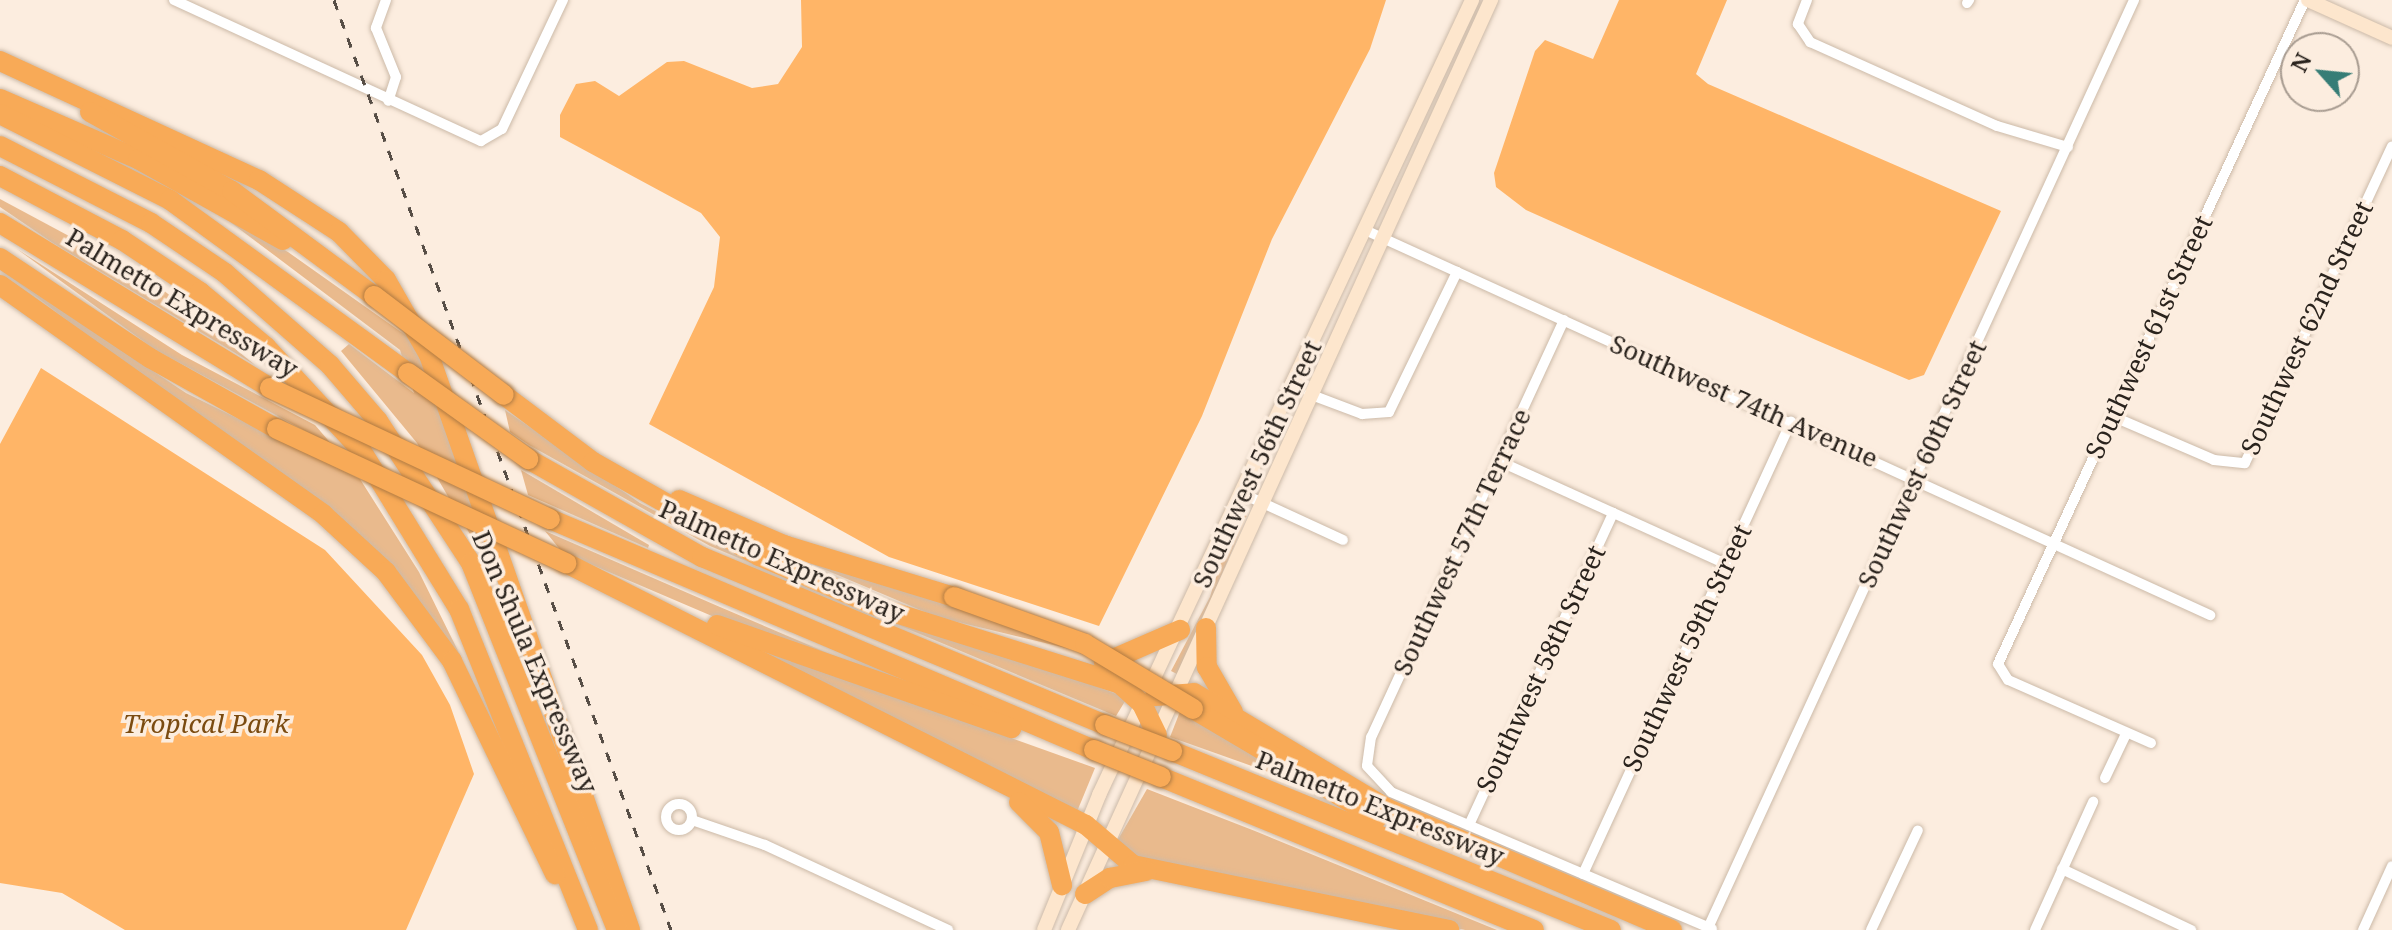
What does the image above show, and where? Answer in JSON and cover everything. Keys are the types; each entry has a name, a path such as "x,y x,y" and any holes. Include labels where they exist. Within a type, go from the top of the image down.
{"highway":[{"path":"0,61 259,180 339,232 386,280 432,364 630,930"},
{"path":"0,71 198,171 366,290 569,443 667,508 792,571 908,618 1120,684 1142,704 1157,735"},
{"path":"0,99 151,166 366,290"},
{"name":"Palmetto Expressway","path":"0,114 183,208 528,459 715,563 1611,930"},
{"name":"Don Shula Expressway","path":"0,146 128,210 225,273 330,365 378,421 471,563 617,930"},
{"name":"Don Shula Expressway","path":"0,176 122,240 200,292 266,347 354,441 459,609 588,930"},
{"name":"Palmetto Expressway","path":"0,223 270,388 550,519 1066,739 1534,930"},
{"path":"0,258 150,358 277,429 663,609 1014,791 1086,825 1107,844 1150,871"},
{"path":"0,285 309,504 386,572 452,661 553,871 577,903"},
{"path":"569,443 751,533 954,597 1085,644 1448,863"},
{"path":"663,609 1032,735 1066,739"},
{"path":"1206,628 1210,678 1237,719"},
{"path":"1063,665 1126,659 1180,630"},
{"path":"1142,704 1179,689 1237,719 1386,808 1672,930"},
{"path":"1014,791 1049,832 1062,885"},
{"path":"1085,894 1118,875 1150,871 1449,930"}],"main road":[{"name":"Southwest 56th Street","path":"1044,930 1086,825 1180,630 1472,0"},
{"name":"Southwest 56th Street","path":"1068,930 1179,689 1309,394 1491,0"},
{"path":"2306,0 2392,38"},
{"path":"1293,387 1309,394"}],"street":[{"path":"174,0 464,137 490,139 504,125 563,0"},
{"path":"386,0 376,28 396,77 388,101"},
{"path":"1807,0 1800,31 1997,126 2068,147"},
{"name":"Southwest 60th Street","path":"1711,929 2134,0"},
{"name":"Southwest 61st Street","path":"2126,734 2001,675 2000,658 2306,0"},
{"name":"Southwest 62nd Street","path":"2112,416 2242,465 2392,147"},
{"name":"Southwest 74th Avenue","path":"1365,230 2054,539 2210,615"},
{"path":"1309,394 1383,416 1398,401 1457,272"},
{"name":"Southwest 57th Terrace","path":"1469,825 1387,790 1367,766 1371,737 1564,320"},
{"name":"Southwest 59th Street","path":"1583,874 1791,422"},
{"path":"1499,461 1726,564"},
{"path":"1243,494 1343,540"},
{"name":"Southwest 58th Street","path":"1469,825 1613,513"},
{"path":"2105,778 2126,734 2151,743"},
{"path":"2035,930 2093,802"},
{"path":"692,820 765,845 948,930"},
{"path":"1469,825 1711,929"},
{"path":"1871,930 1918,830"},
{"path":"2363,930 2392,866"},
{"path":"2062,869 2191,930"}],"shaded area":[{"path":"801,0 1386,0 1370,49 1272,239 1202,416 1099,626 889,557 649,424 714,287 720,237 701,213 560,137 560,115 576,84 595,81 619,96 667,62 684,61 752,88 778,84 802,47"},
{"path":"1619,0 1727,0 1696,74 1708,84 2001,211 1924,375 1909,380 1816,340 1526,210 1496,187 1494,173 1535,51 1545,40 1593,59"},
{"path":"0,199 151,280 255,365 53,243 0,207"},
{"path":"221,215 288,252 418,344 503,591 417,443 341,351 349,344 414,393 400,350"},
{"path":"17,249 182,355 315,425 333,446 154,349"},
{"path":"3,271 186,393 360,479 419,572 462,659 394,572"},
{"name":"Tropical Park","path":"41,368 325,550 422,655 450,705 474,774 406,930 125,930 62,893 0,883 0,444"},
{"path":"505,410 640,503 705,537 1127,698 1116,716 710,546 529,445 510,432"},
{"path":"521,470 649,545 648,548 528,495"},
{"path":"1248,512 1179,675 1171,671 1210,597 1229,535"},
{"path":"545,531 881,676 719,619 562,552"},
{"path":"748,537 919,593 1091,654 937,617"},
{"path":"763,649 1095,768 1076,814 762,653"},
{"path":"1181,709 1254,754 1297,782 1170,737"},
{"path":"1147,789 1497,930 1465,930 1136,858 1116,843"}],"railway":[{"path":"334,0 671,930"}]}
